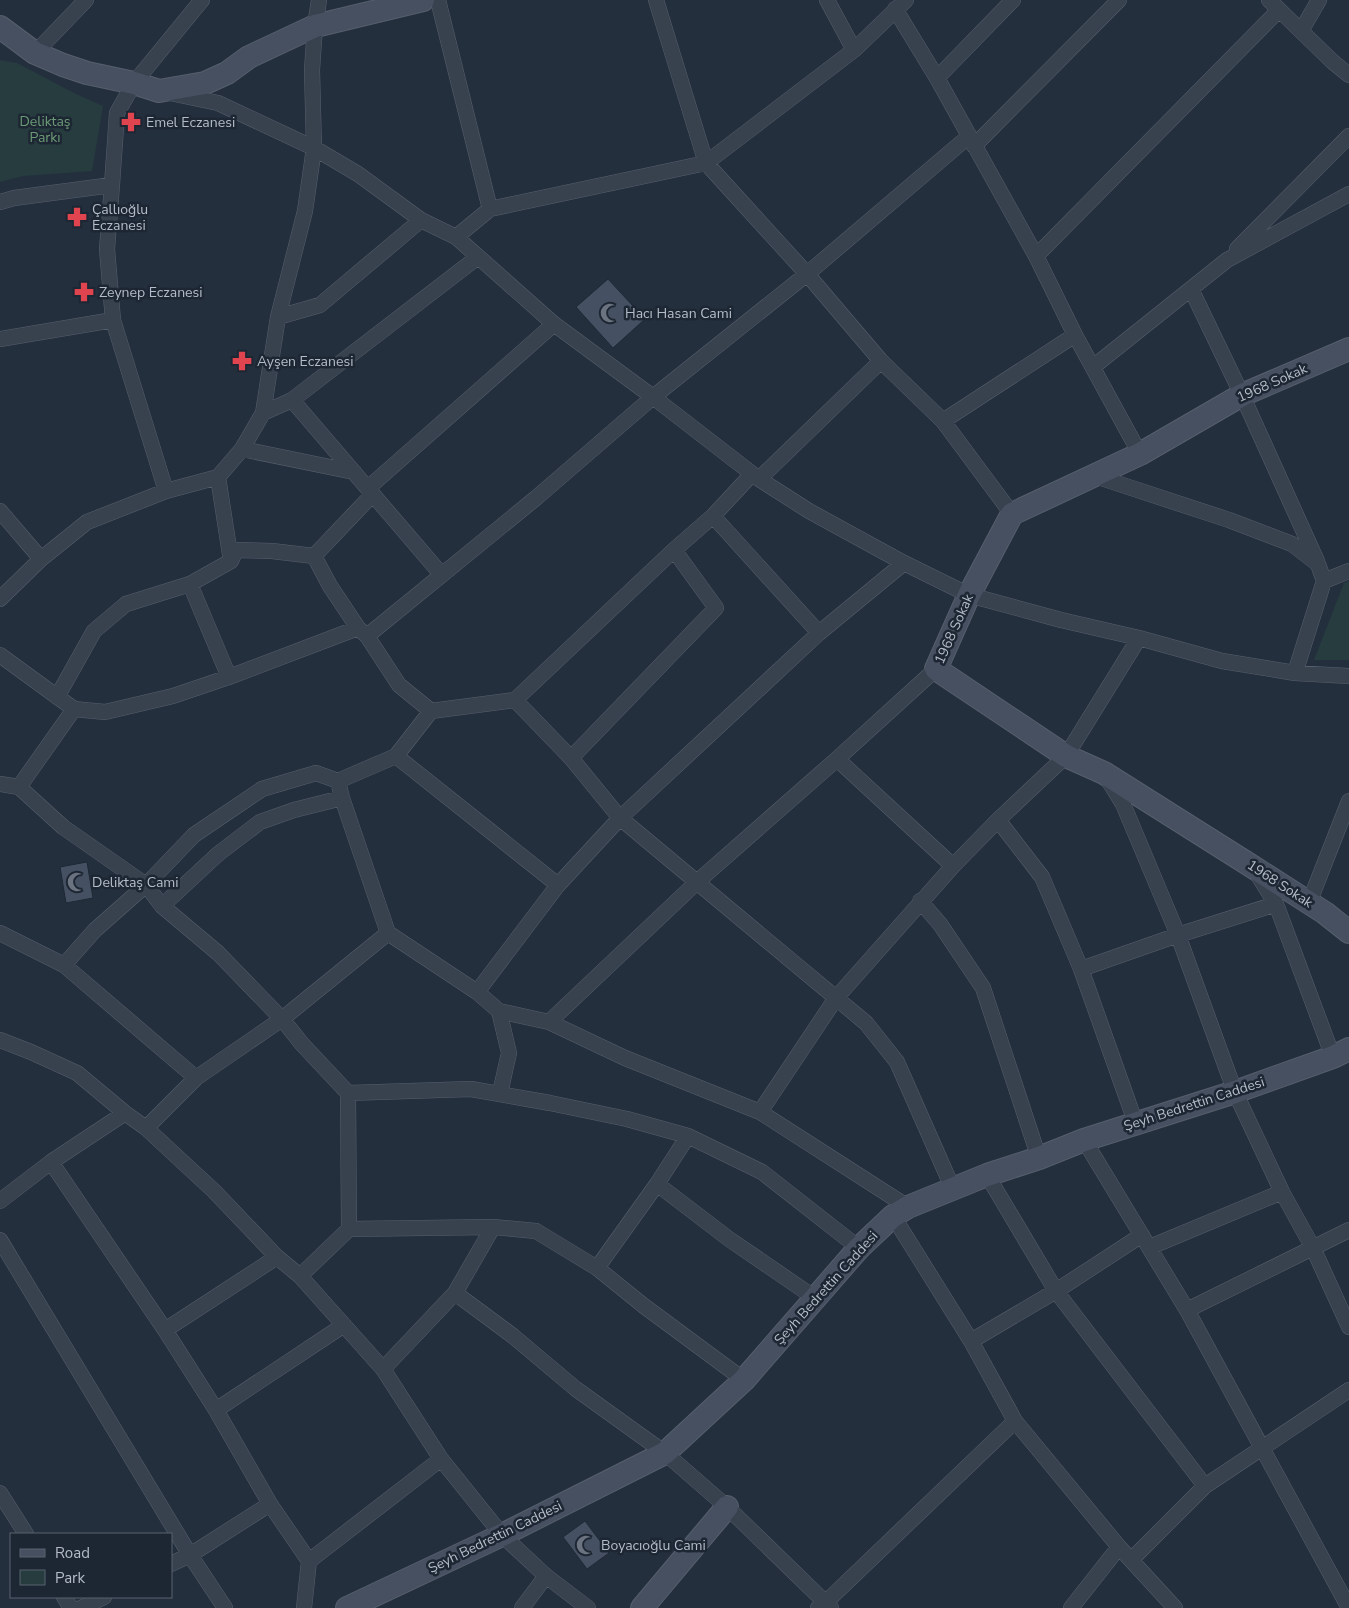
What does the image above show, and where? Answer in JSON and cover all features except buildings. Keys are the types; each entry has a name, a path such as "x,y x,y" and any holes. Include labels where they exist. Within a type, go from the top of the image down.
{"main road":[{"path":"1,30 35,53 63,65 159,91 205,84 227,73 249,57 315,26 422,0"},
{"name":"1968 Sokak","path":"1349,349 1242,395 1140,454 1012,514 968,595 936,669 1066,756 1104,773 1253,866 1349,932"},
{"name":"Şeyh Bedrettin Caddesi","path":"347,1608 502,1535 665,1453 744,1380 860,1248 900,1212 987,1175 1039,1158 1084,1140 1235,1092 1341,1053"},
{"path":"642,1608 727,1507"}],"street":[{"path":"35,53 86,0"},
{"path":"166,491 113,320 107,248 117,113 134,83 202,0"},
{"path":"0,599 41,559 87,522 166,491 218,477 242,449 263,413 278,317 305,211 314,148 312,70 319,0"},
{"path":"438,0 490,209"},
{"path":"656,0 706,163 807,274 881,360 943,421 1012,514"},
{"path":"827,0 854,50"},
{"path":"937,78 1013,0"},
{"path":"1301,31 1318,0"},
{"path":"0,655 74,709 105,712 173,696 362,632 441,574 536,498 653,397 971,142 1112,2"},
{"path":"456,237 490,209 706,163 854,50 901,4 971,142 1036,256 1074,336 1094,367 1140,454"},
{"path":"1036,256 1274,5 1349,75"},
{"path":"1333,62 1349,85"},
{"path":"159,91 218,103 314,148 358,174 421,220 456,237 554,324 756,476 809,511 968,595 1222,661 1295,673 1349,676"},
{"path":"1094,367 1223,263 1349,136"},
{"path":"0,202 112,185"},
{"path":"1223,263 1349,194"},
{"path":"278,317 320,305 421,220"},
{"path":"263,413 292,400 478,257"},
{"path":"1191,289 1242,395 1324,581 1295,673"},
{"path":"0,338 113,320"},
{"path":"314,556 370,491 554,324"},
{"path":"943,421 1074,336"},
{"path":"64,965 95,930 146,885 194,835 262,789 316,773 338,782 396,756 431,711 516,700 674,550 881,360"},
{"path":"292,400 441,574"},
{"path":"242,449 354,472"},
{"path":"1092,476 1229,520 1292,544 1318,564"},
{"path":"218,477 232,561"},
{"path":"0,511 41,559"},
{"path":"713,516 819,632"},
{"path":"57,697 94,630 126,604 190,584 232,561 236,550 272,551 314,556"},
{"path":"572,758 716,608 674,550"},
{"path":"314,556 330,586 399,685 431,711"},
{"path":"478,992 558,885 620,818 819,632 904,562"},
{"path":"1324,581 1349,571"},
{"path":"190,584 229,677"},
{"path":"760,1112 836,998 952,866 1066,756 1139,638"},
{"path":"549,1022 697,882 837,760 936,669"},
{"path":"516,700 572,758 620,818 866,1023 896,1062 953,1189"},
{"path":"19,787 74,709"},
{"path":"396,756 558,885"},
{"path":"837,760 952,866"},
{"path":"1104,773 1123,804 1178,935 1235,1092 1282,1192 1313,1248 1349,1327"},
{"path":"338,782 388,933 478,992 499,1011 549,1022 625,1058 760,1112 900,1212 1015,1421 1119,1547 1175,1608"},
{"path":"0,784 19,787 63,827 146,885 162,906 218,953 282,1019 302,1044 348,1093 349,1229"},
{"path":"162,906 218,854 260,822 294,810 342,798"},
{"path":"1309,903 1349,801"},
{"path":"998,820 1042,877 1081,969 1136,1124"},
{"path":"1253,866 1276,904 1341,1053"},
{"path":"920,901 940,924 983,988 1039,1158"},
{"path":"1081,969 1178,935 1276,904"},
{"path":"0,933 64,965 196,1078"},
{"path":"146,1128 196,1078 282,1019 388,933"},
{"path":"499,1011 509,1053 500,1093"},
{"path":"0,1040 77,1073 146,1128 214,1191 277,1257 300,1276 383,1369 441,1459 502,1535 546,1576 588,1608"},
{"path":"348,1093 471,1090 500,1093 627,1119 688,1136 762,1172 860,1248"},
{"path":"0,1201 51,1162 125,1113"},
{"path":"597,1268 657,1184 688,1136"},
{"path":"1084,1140 1187,1310 1349,1608"},
{"path":"51,1162 165,1330 216,1410 270,1504 309,1562 304,1608"},
{"path":"987,1175 1056,1291 1205,1486"},
{"path":"657,1184 729,1239 815,1298"},
{"path":"971,1341 1146,1241 1282,1192"},
{"path":"383,1369 455,1293 493,1227"},
{"path":"300,1276 349,1229 493,1227 536,1231 597,1268 644,1306 744,1380"},
{"path":"1187,1310 1349,1230"},
{"path":"0,1240 190,1555 225,1608"},
{"path":"165,1330 277,1257"},
{"path":"455,1293 513,1336 576,1390 665,1453 727,1507 825,1607 1015,1421"},
{"path":"216,1410 344,1325"},
{"path":"1132,1560 1205,1486 1349,1390"},
{"path":"309,1562 441,1459"},
{"path":"0,1493 25,1533"},
{"path":"172,1564 190,1555 270,1504"},
{"path":"1071,1608 1119,1547"},
{"path":"522,1608 546,1576"},
{"path":"81,1608 102,1598"}],"green space":[{"name":"Deliktaş Parkı","path":"0,60 17,63 103,106 92,171 23,176 0,182"},
{"path":"1349,581 1349,660 1314,660 1344,583"}],"place":[{"name":"Emel Eczanesi","path":"131,122"},
{"name":"Çallıoğlu Eczanesi","path":"77,217"},
{"name":"Zeynep Eczanesi","path":"84,292"},
{"name":"Hacı Hasan Cami","path":"610,313"},
{"name":"Ayşen Eczanesi","path":"242,361"},
{"name":"Deliktaş Cami","path":"77,882"},
{"name":"Boyacıoğlu Cami","path":"586,1545"}]}
